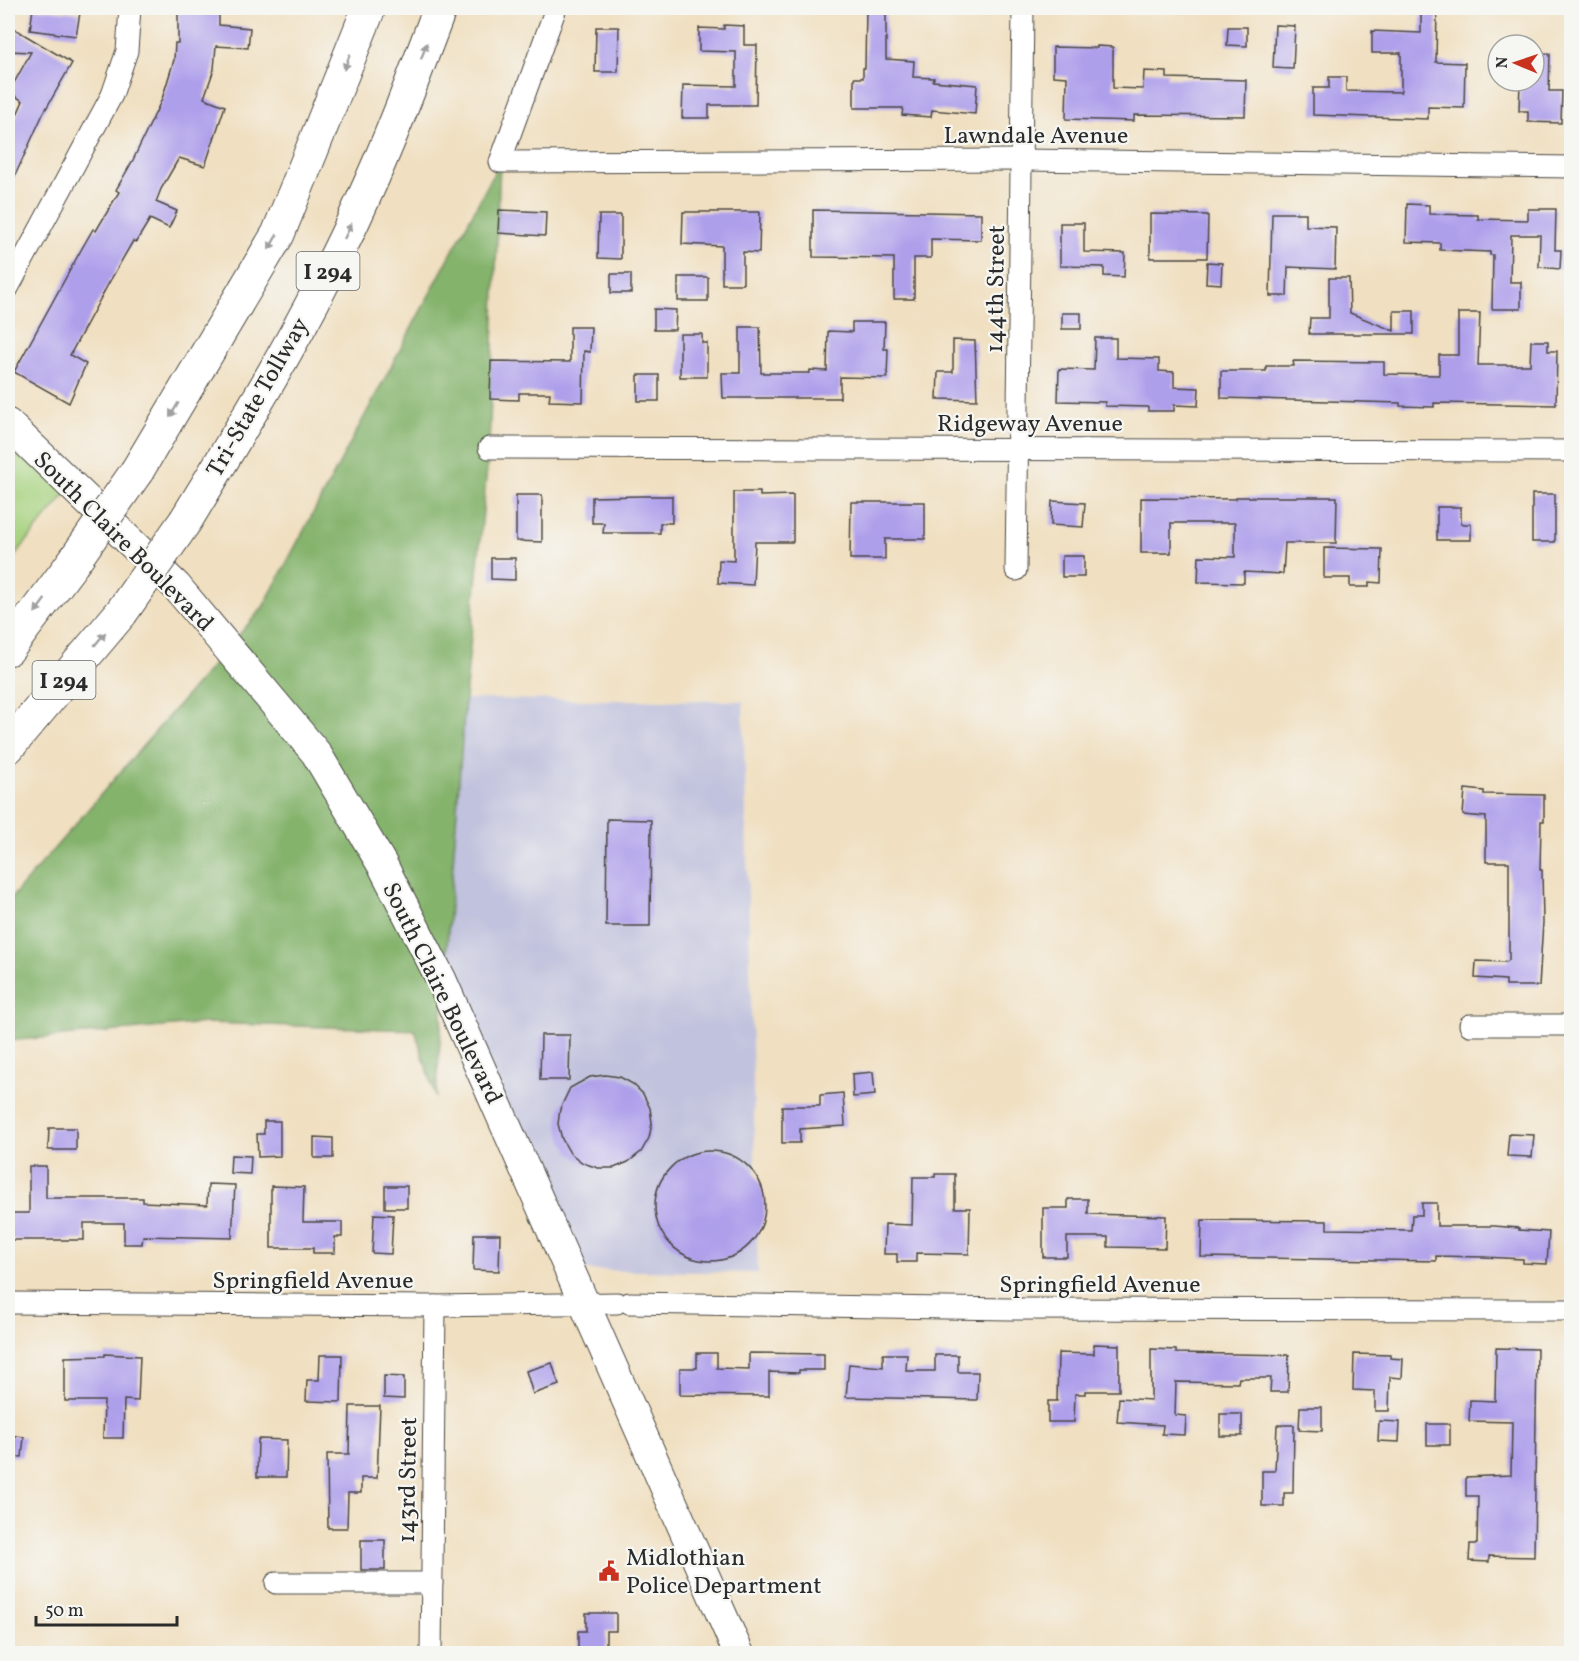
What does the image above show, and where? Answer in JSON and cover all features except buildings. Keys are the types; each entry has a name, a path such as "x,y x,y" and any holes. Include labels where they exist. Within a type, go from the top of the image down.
{"highway":[{"name":"I 294","path":"8,649 72,564 137,471 278,234 369,8"},
{"name":"Tri-State Tollway","path":"8,747 121,613 186,520 257,402 321,287 360,207 401,111 440,8"}],"street":[{"path":"8,288 112,95 127,51 130,8"},
{"name":"Lawndale Avenue","path":"556,8 500,162 1022,160 1572,167"},
{"name":"144th Street","path":"1016,570 1023,8"},
{"name":"South Claire Boulevard","path":"8,424 176,586 316,753 382,866 441,979 739,1653"},
{"name":"Ridgeway Avenue","path":"489,448 1572,451"},
{"path":"1470,1025 1572,1025"},
{"name":"Springfield Avenue","path":"8,1303 435,1306 585,1302 1022,1309 1572,1310"},
{"name":"143rd Street","path":"430,1653 435,1306"},
{"path":"276,1583 432,1583"}],"shaded area":[{"path":"465,699 743,701 758,1273 579,1270 446,970"}],"green space":[{"path":"500,162 489,448 465,699 436,1098 415,1030 206,1023 8,1041 8,902 263,607"},
{"path":"8,424 72,486 8,564"}],"place":[{"name":"Midlothian Police Department","path":"609,1571"}]}
